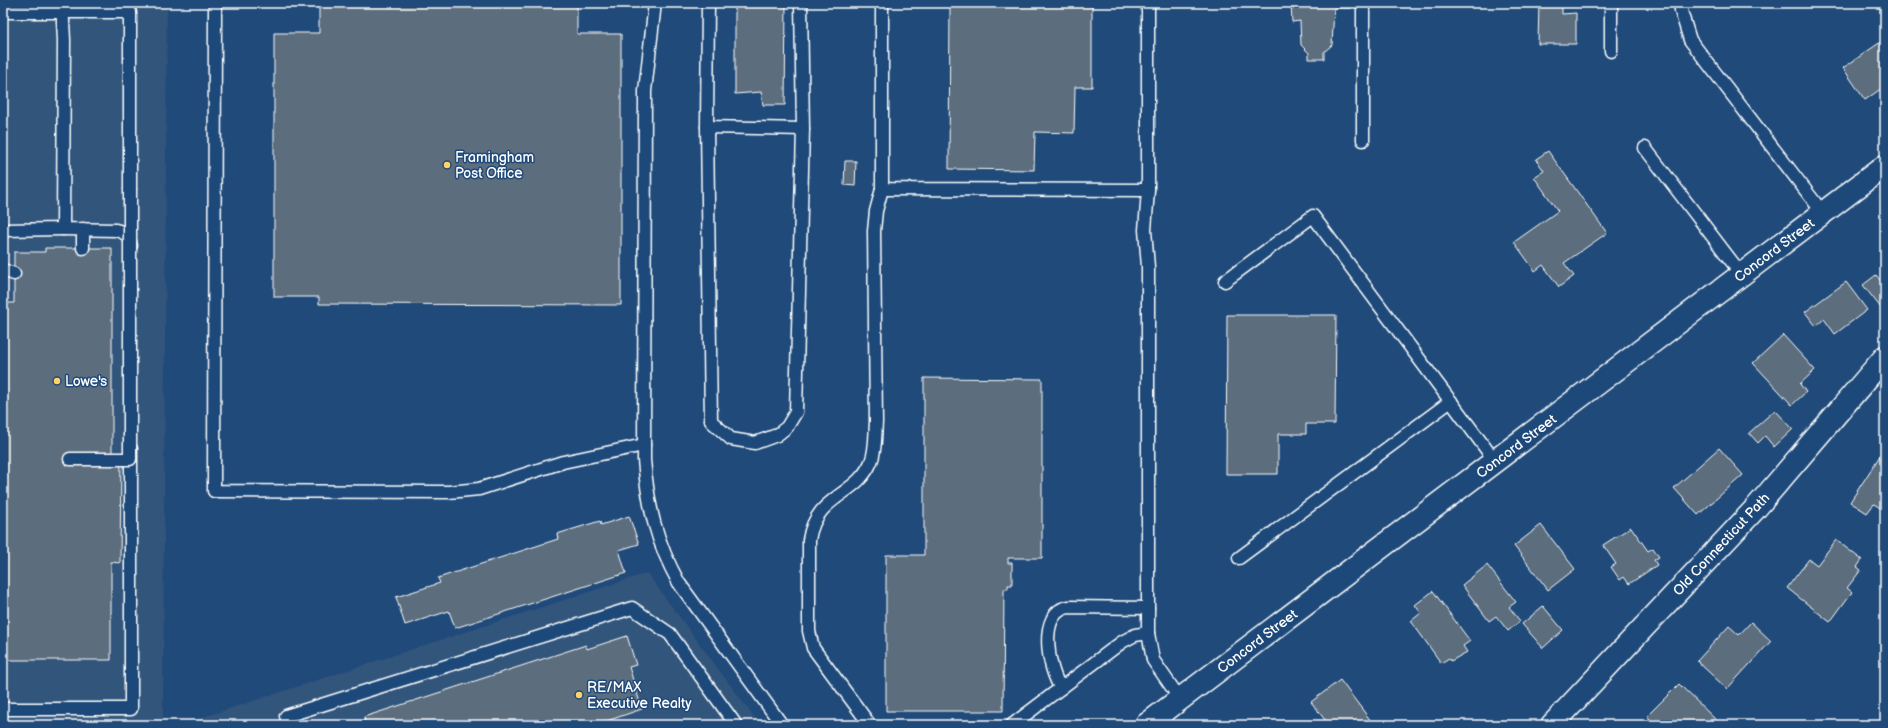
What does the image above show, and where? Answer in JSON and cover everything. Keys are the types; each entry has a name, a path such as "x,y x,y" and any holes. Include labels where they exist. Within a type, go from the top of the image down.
{"main road":[{"name":"Concord Street","path":"1146,725 1885,166"},
{"name":"Old Connecticut Path","path":"1552,725 1755,508 1885,357"}],"lane":[{"path":"215,3 214,491 449,492 479,489 563,462 644,445"},
{"path":"655,3 645,91 644,445 646,481 651,515 656,533 670,568 690,599 782,725"},
{"path":"708,3 707,127 710,421 731,439 755,443 777,435 787,428 796,412 803,129 801,3"},
{"path":"870,725 821,661 813,648 809,631 809,540 812,526 822,508 861,478 867,470 874,454 876,422 874,226 882,189 882,3"},
{"path":"1148,3 1148,190 1145,230 1148,267 1148,633 1154,660 1180,699"},
{"path":"1363,3 1363,140"},
{"path":"1611,3 1611,51"},
{"path":"1680,3 1680,11 1690,40 1823,213"},
{"path":"3,12 63,8 130,12 130,460 70,459"},
{"path":"63,8 63,229"},
{"path":"707,127 803,129"},
{"path":"1645,148 1742,275"},
{"path":"882,189 1148,190"},
{"path":"1225,281 1314,216 1495,461"},
{"path":"83,229 83,248"},
{"path":"3,230 108,229 123,232 128,236 131,248 131,709 3,709"},
{"path":"1239,558 1451,401"},
{"path":"1061,688 1052,671 1049,657 1050,620 1059,610 1069,607 1148,608"},
{"path":"289,725 286,716 632,608 670,634 736,725"},
{"path":"1012,725 1122,642 1135,635 1148,633"}],"shaded area":[{"path":"3,3 167,3 163,725 3,725"},
{"path":"647,573 760,725 179,725"}],"building":[{"name":"Framingham Post Office","path":"319,3 577,3 577,34 621,34 621,305 319,304 319,297 274,297 274,33 319,33"},
{"path":"735,3 786,3 785,105 763,105 761,92 735,94"},
{"path":"1291,3 1351,3 1351,8 1334,8 1332,45 1324,52 1324,59 1309,59 1309,53 1301,45 1300,21 1292,22"},
{"path":"1539,3 1562,3 1562,14 1576,13 1576,44 1538,44"},
{"path":"950,4 1092,5 1092,87 1075,87 1074,133 1035,132 1034,170 949,169"},
{"path":"1885,39 1885,86 1865,100 1843,68"},
{"path":"1548,151 1607,233 1564,263 1574,276 1559,287 1543,265 1535,271 1514,242 1558,211 1534,177 1544,171 1536,159"},
{"path":"845,161 856,161 855,186 844,185"},
{"name":"Lowe's","path":"45,248 112,248 112,459 121,460 120,563 111,562 111,660 3,660 3,303 14,303 14,252 45,252"},
{"path":"1876,275 1885,286 1885,313 1863,285"},
{"path":"1846,282 1867,310 1835,334 1824,319 1816,326 1805,312"},
{"path":"1227,315 1336,315 1335,424 1306,424 1306,434 1278,434 1278,474 1226,474"},
{"path":"1783,335 1815,370 1800,384 1806,392 1792,405 1753,363"},
{"path":"924,378 1042,379 1042,558 1008,558 1008,563 1012,563 1012,585 1008,585 1008,589 1004,589 1003,711 886,711 886,555 924,555"},
{"path":"1775,410 1793,429 1774,447 1765,436 1758,443 1749,433"},
{"path":"1719,448 1743,475 1698,515 1674,488"},
{"path":"1885,448 1885,511 1874,504 1867,513 1850,502"},
{"path":"629,516 639,544 619,550 626,573 455,628 449,611 405,625 396,597 440,583 438,578 558,539 557,534 600,521 601,525"},
{"path":"1541,525 1575,569 1548,590 1514,546"},
{"path":"1631,527 1648,551 1653,548 1659,557 1654,560 1657,565 1629,584 1624,577 1620,580 1611,567 1616,564 1603,545"},
{"path":"1836,540 1862,560 1857,567 1861,570 1847,588 1852,592 1830,622 1787,588 1809,559 1817,565"},
{"path":"1487,565 1516,602 1509,607 1520,621 1508,631 1496,616 1489,621 1462,585"},
{"path":"1433,591 1470,641 1463,646 1467,652 1451,661 1449,658 1441,663 1411,621 1421,613 1415,605"},
{"path":"1543,606 1563,630 1543,648 1522,624"},
{"path":"1751,622 1771,641 1727,689 1697,661 1729,626 1739,635"},
{"path":"627,636 636,665 629,667 642,709 595,725 354,725 365,721 364,717 586,645 587,649"},
{"path":"1340,680 1374,725 1329,725 1311,702"},
{"path":"1679,684 1717,721 1713,725 1656,725 1647,716"}],"place":[{"name":"Framingham Post Office","path":"447,165"},
{"name":"Lowe's","path":"57,381"},
{"name":"RE/MAX Executive Realty","path":"579,695"}]}
